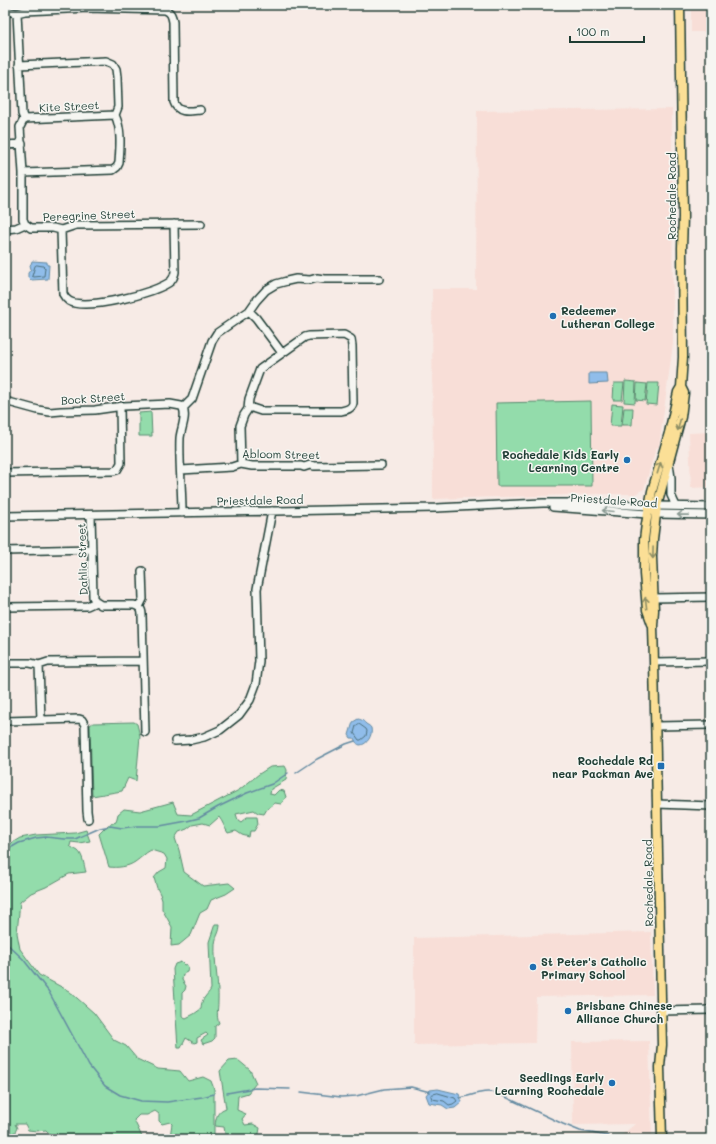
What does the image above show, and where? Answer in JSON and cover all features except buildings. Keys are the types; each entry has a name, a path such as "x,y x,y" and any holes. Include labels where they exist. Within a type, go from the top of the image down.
{"main road":[{"name":"Rochedale Road","path":"662,1139 660,1067 662,1045 653,626 654,598 652,557 652,491 669,433 678,392 681,387 683,357 683,210 680,5"},
{"name":"Rochedale Road","path":"653,626 647,610 644,574 644,540 652,510 669,463 681,417 684,393 681,387"}],"street":[{"path":"5,11 17,13 25,11 79,7 138,8 165,10 169,12 172,17 175,106 183,111 200,110"},
{"path":"5,229 16,228 25,224 23,220 23,173 20,126 24,119 22,114 17,13"},
{"path":"19,64 106,61 112,64 116,69 117,77 118,107 115,114 120,131 120,163 113,170 23,173"},
{"name":"Kite Street","path":"24,119 115,114"},
{"path":"5,145 22,144"},
{"name":"Peregrine Street","path":"25,224 31,228 53,228 61,230 76,226 201,224"},
{"path":"61,230 63,294 69,302 94,304 129,297 158,288 170,282 174,278 174,224"},
{"path":"182,513 180,432 185,416 183,408 192,399 212,341 217,333 249,311 266,290 276,284 296,279 379,279"},
{"path":"249,311 282,353"},
{"path":"241,464 240,426 249,407 249,399 260,369 305,337 348,336 352,342 352,406 344,410 334,411 261,411 249,407"},
{"name":"Bock Street","path":"5,401 50,412 170,404 181,406 183,408"},
{"path":"5,473 112,472 117,470 121,463 120,407"},
{"path":"669,463 672,478 671,495 676,506"},
{"name":"Abloom Street","path":"181,470 232,467 241,464 252,466 304,467 310,464 314,466 381,465"},
{"name":"Priestdale Road","path":"5,516 436,508 544,503 591,503 711,515"},
{"name":"Priestdale Road","path":"652,510 676,506 711,507"},
{"path":"175,741 204,737 220,730 239,715 250,700 256,684 260,661 257,589 272,511"},
{"name":"Dahlia Street","path":"91,515 93,597 96,602"},
{"path":"5,550 92,549"},
{"path":"139,606 143,599 142,571"},
{"path":"654,598 711,597"},
{"path":"5,607 87,606 96,602 101,605 134,604 139,606 142,610 145,732"},
{"path":"5,663 30,663 40,665 48,662 143,661"},
{"path":"654,662 711,661"},
{"path":"40,665 41,720"},
{"path":"5,721 82,720 85,724 88,819"},
{"path":"656,726 711,725"},
{"path":"657,804 711,806"},
{"path":"661,1011 711,1010"}],"shaded area":[{"path":"691,5 711,5 711,32 691,32"},
{"name":"Redeemer Lutheran College","path":"672,109 673,344 659,447 656,448 644,489 635,494 433,499 432,289 476,289 477,111"},
{"path":"711,432 711,487 691,488 689,433"},
{"name":"St Peter's Catholic Primary School","path":"651,932 653,995 536,997 535,1043 414,1045 414,938"},
{"name":"Seedlings Early Learning Rochedale","path":"649,1041 652,1139 617,1139 635,1124 573,1125 572,1042"}],"green space":[{"path":"625,381 636,382 635,403 624,402"},
{"path":"614,383 624,383 622,400 613,400"},
{"path":"637,383 647,384 645,401 636,400"},
{"path":"648,383 659,383 657,405 646,404"},
{"path":"591,401 592,486 497,486 496,403"},
{"path":"612,404 623,405 621,426 610,426"},
{"path":"624,408 633,408 632,425 622,425"},
{"path":"151,412 152,436 139,436 139,413"},
{"path":"134,722 137,724 140,736 136,781 128,778 122,791 92,796 90,725 93,723"},
{"path":"285,766 287,770 286,780 271,789 270,794 274,795 279,790 284,791 286,797 281,804 275,803 267,809 264,814 258,813 254,810 236,814 238,820 241,822 247,817 257,817 258,824 254,831 250,831 249,837 236,831 228,833 219,817 210,825 203,823 192,825 179,832 175,838 184,872 203,886 229,883 235,888 226,894 211,900 207,909 200,913 191,935 179,945 171,946 172,927 162,909 162,900 154,878 159,872 166,868 167,859 164,854 151,850 129,865 109,867 99,834 108,825 116,822 118,814 124,809 140,811 173,802 178,814 191,815 239,790 270,767"},
{"path":"86,830 90,841 79,843 71,842 70,846 80,853 86,872 69,874 46,887 31,893 20,902 17,933 20,949 39,975 69,991 94,1013 114,1040 126,1046 137,1059 158,1069 180,1071 188,1081 203,1077 211,1081 214,1089 214,1139 170,1139 172,1124 170,1122 162,1124 159,1121 159,1114 155,1111 147,1115 139,1115 134,1120 143,1139 52,1139 46,1130 28,1130 25,1124 15,1124 17,1128 11,1135 11,1138 16,1137 19,1139 5,1139 5,847 20,838 36,835 75,833"},
{"path":"215,924 220,924 215,944 218,995 217,1015 219,1023 215,1026 215,1038 212,1041 203,1044 201,1040 208,1035 206,1033 197,1038 197,1042 194,1043 186,1038 181,1048 178,1048 173,969 175,964 181,962 184,965 186,964 188,967 187,972 183,974 182,980 186,986 182,993 182,1016 186,1018 201,1009 203,1000 211,989 209,942"},
{"path":"238,1060 250,1070 256,1083 248,1093 238,1096 237,1110 246,1114 242,1119 245,1125 253,1124 260,1128 258,1139 226,1139 224,1127 215,1126 218,1115 226,1108 220,1071 229,1061"}],"water":[{"path":"32,261 47,262 47,265 49,265 48,279 31,280 28,277"},
{"path":"589,373 607,373 608,383 589,384"},
{"path":"358,719 362,720 371,728 370,736 363,745 357,743 354,738 351,738 349,735 353,722"},
{"path":"438,1089 459,1094 462,1102 455,1108 448,1109 442,1105 429,1103 426,1095 430,1090"}],"waterway":[{"path":"296,773 317,759 355,741"},
{"path":"5,851 19,843 36,838 46,837 75,839 100,828 110,826 122,828 137,826 160,826 199,818 247,793 272,784 288,773"},
{"path":"5,942 23,959 49,992 89,1066 105,1086 120,1095 141,1101 167,1102 214,1094"},
{"path":"301,1092 341,1097 356,1096 384,1089 411,1087 430,1092"},
{"path":"227,1093 255,1088 290,1089"},
{"path":"460,1098 489,1092 499,1094 580,1131 608,1136"}],"place":[{"name":"Redeemer Lutheran College","path":"553,316"},
{"name":"Rochedale Kids Early Learning Centre","path":"627,460"},
{"name":"Rochedale Rd near Packman Ave","path":"661,766"},
{"name":"St Peter's Catholic Primary School","path":"533,967"},
{"name":"Brisbane Chinese Alliance Church","path":"568,1011"},
{"name":"Seedlings Early Learning Rochedale","path":"612,1083"}]}
